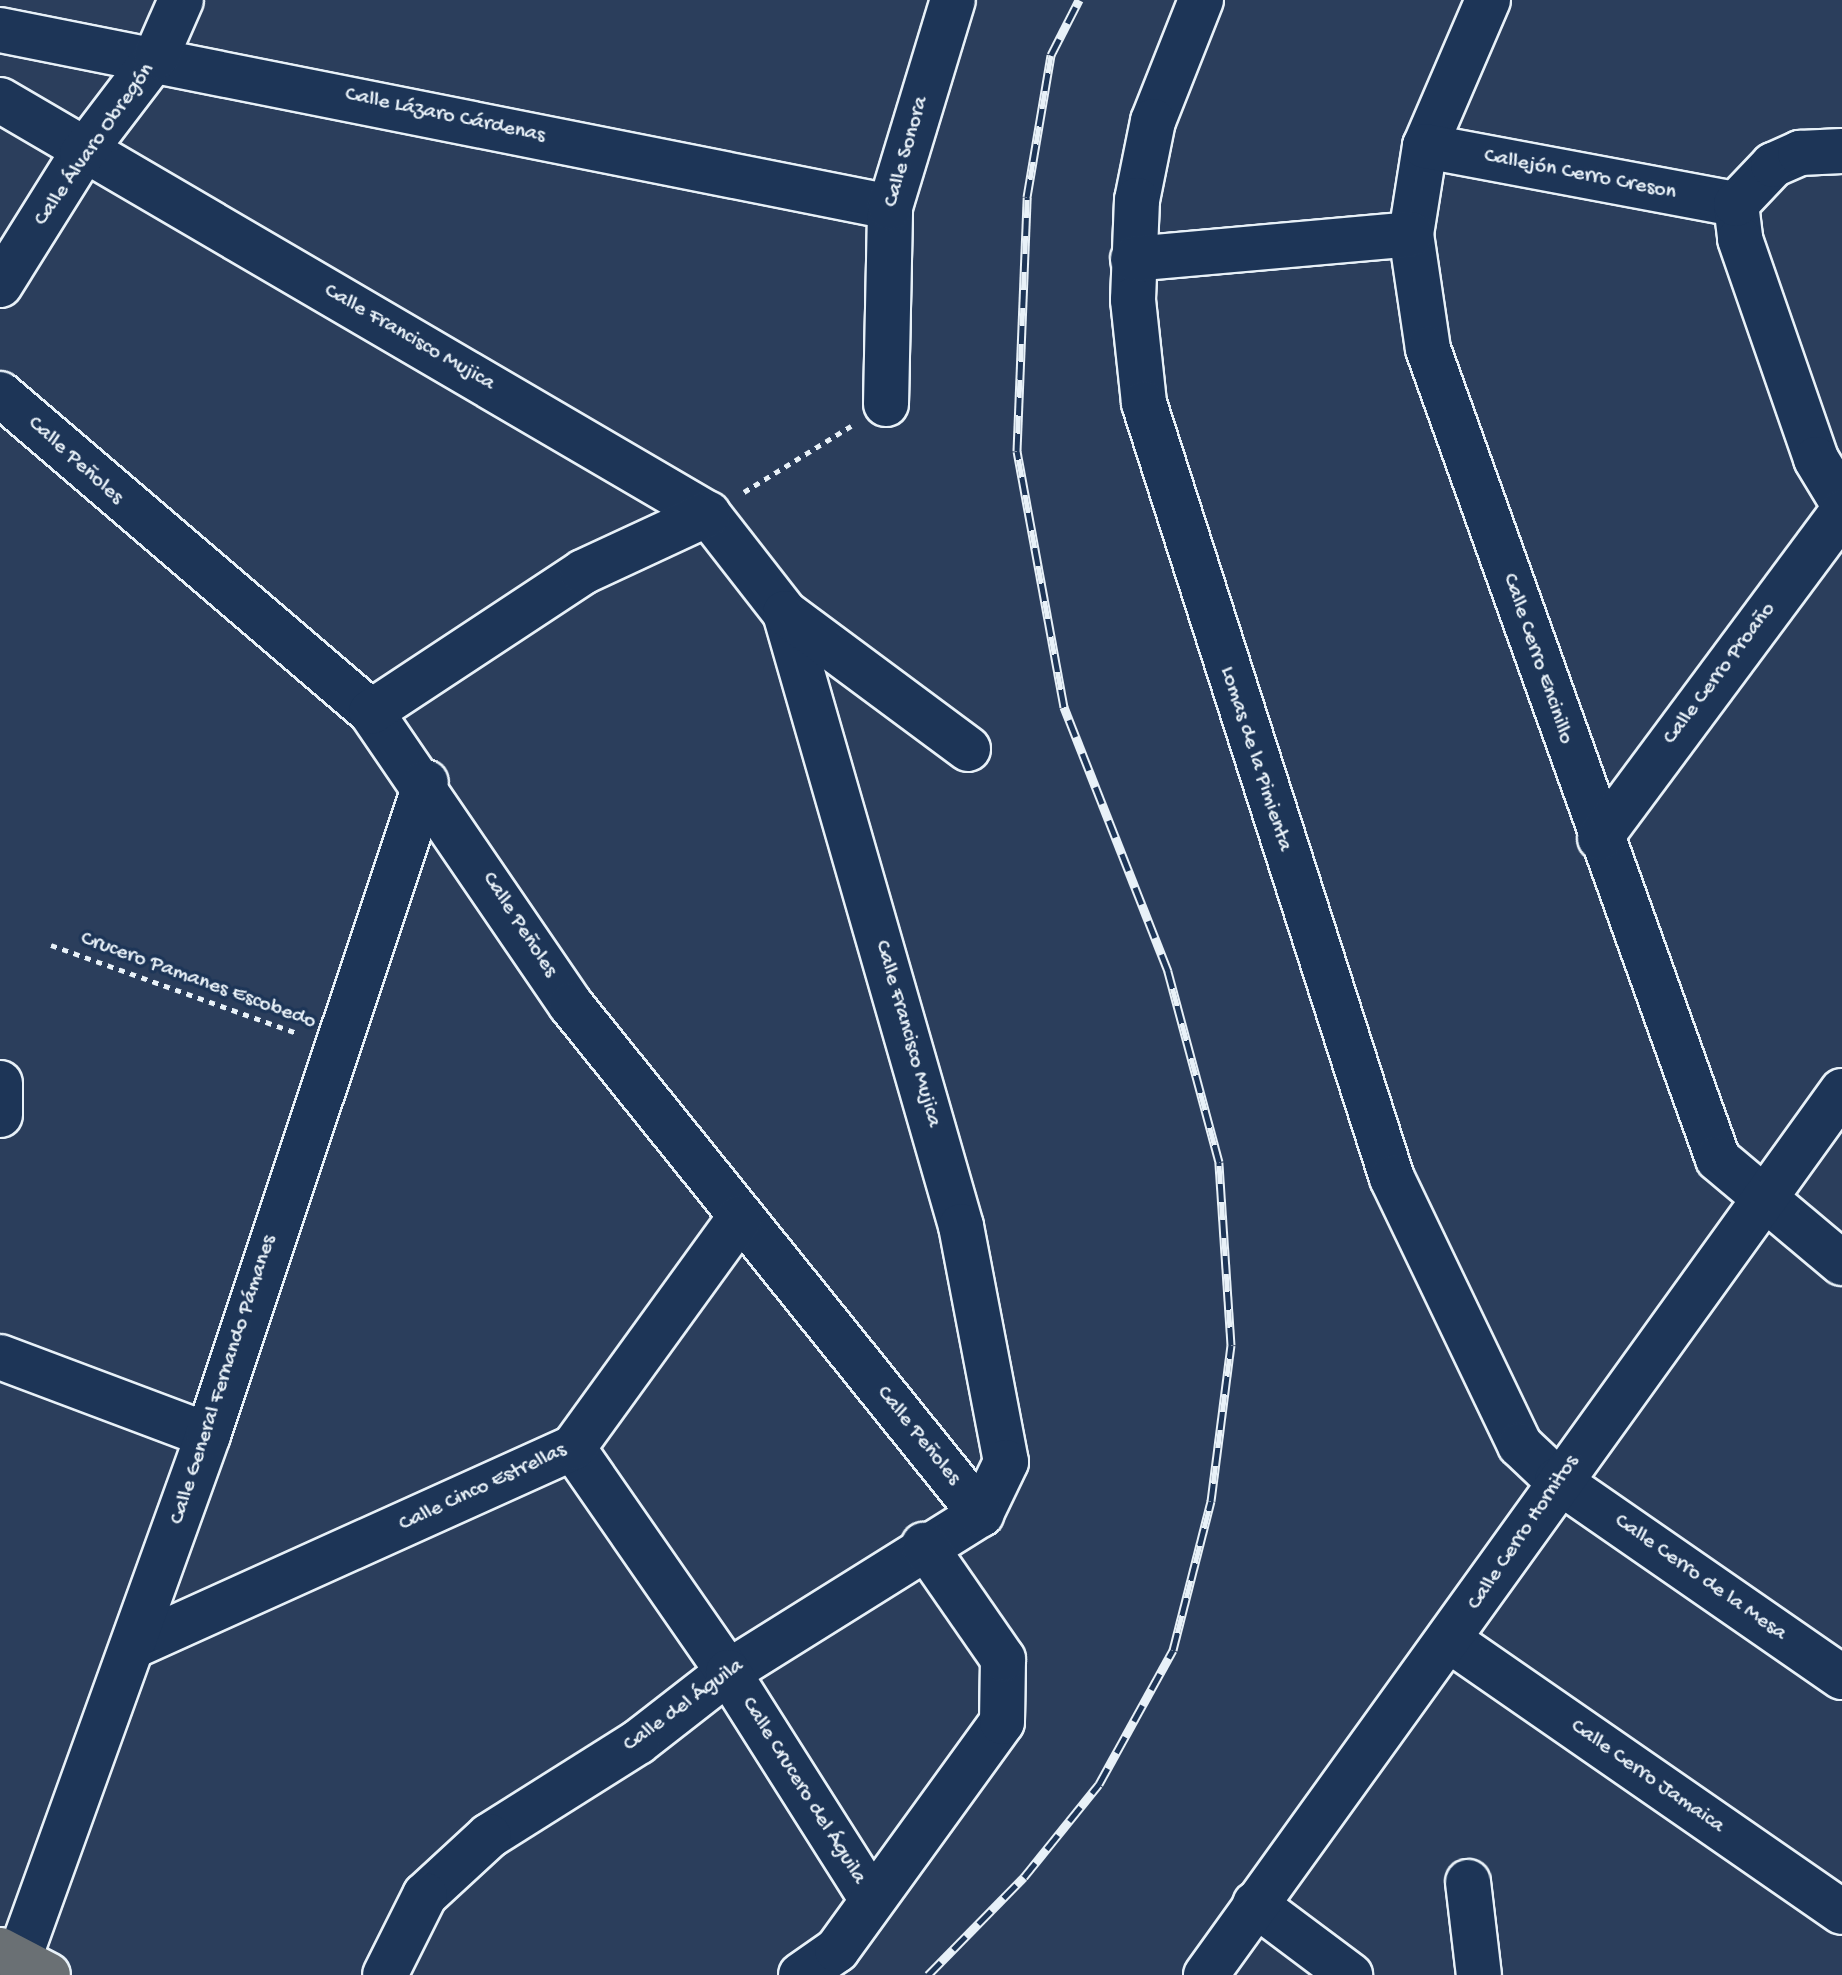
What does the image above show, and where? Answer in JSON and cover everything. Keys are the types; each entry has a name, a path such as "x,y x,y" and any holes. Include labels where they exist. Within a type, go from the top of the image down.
{"street":[{"name":"Calle Álvaro Obregón","path":"0,285 82,154 156,57 181,0"},
{"name":"Calle Sonora","path":"886,404 890,207 953,0"},
{"name":"Lomas de la Pimienta","path":"1201,0 1153,121 1133,259 1144,403 1392,1178 1520,1445 1557,1480"},
{"name":"Calle Cerro Encinillo","path":"1488,0 1425,146 1411,234 1428,349 1600,838 1718,1159 1842,1263"},
{"name":"Calle Lázaro Cárdenas","path":"0,30 156,57 890,207"},
{"name":"Calle Francisco Mujica","path":"0,100 82,154 708,514 785,613 968,749"},
{"name":"Callejón Cerro Creson","path":"1425,146 1736,204"},
{"path":"1842,151 1800,153 1773,165 1736,204 1740,239 1816,459 1842,502"},
{"path":"1133,259 1411,234"},
{"name":"Calle Peñoles","path":"0,394 371,712 426,782 571,1005 981,1514"},
{"name":"Calle Cerro Proaño","path":"1600,838 1842,512"},
{"path":"371,712 583,572 708,514"},
{"name":"Calle Francisco Mujica","path":"785,613 961,1226 1006,1462 981,1514"},
{"name":"Calle General Fernando Pámanes","path":"20,1965 208,1435 335,1047 426,782"},
{"path":"0,1083 0,1115"},
{"name":"Calle Cerro Hornitos","path":"1206,1975 1255,1904 1452,1642 1557,1480 1842,1091"},
{"name":"Calle Cinco Estrellas","path":"134,1646 573,1448 740,1217"},
{"path":"0,1357 208,1435"},
{"name":"Calle Crucero del Águila","path":"573,1448 728,1672 870,1897"},
{"name":"Calle Cerro de la Mesa","path":"1557,1480 1842,1677"},
{"name":"Calle del Águila","path":"385,1975 425,1895 489,1836 638,1742 728,1672 924,1545 981,1514"},
{"path":"801,1975 837,1950 870,1897 1002,1722 1003,1659 924,1545"},
{"name":"Calle Cerro Jamaica","path":"1452,1642 1842,1912"},
{"path":"1468,1882 1479,1975"},
{"path":"1255,1904 1350,1975"}],"path":[{"path":"708,514 886,404"},
{"name":"Crucero Pamanes Escobedo","path":"51,945 335,1047"}],"railway":[{"path":"928,1975 1024,1877 1099,1784 1173,1650 1211,1501 1231,1345 1219,1162 1168,971 1064,707 1017,451 1027,197 1051,55 1079,0"}]}
